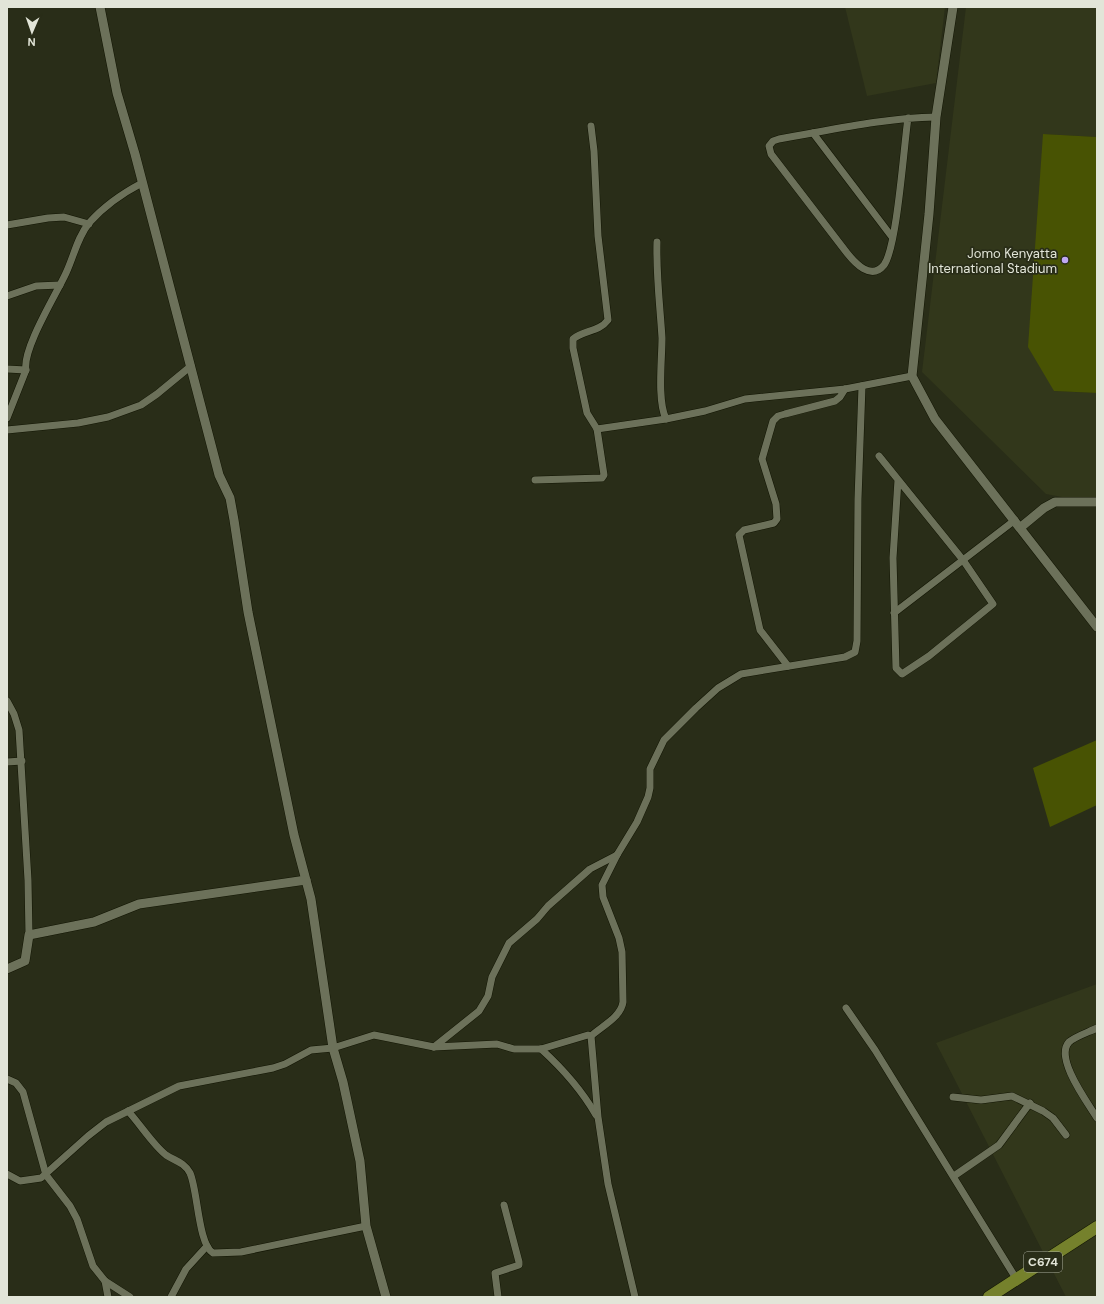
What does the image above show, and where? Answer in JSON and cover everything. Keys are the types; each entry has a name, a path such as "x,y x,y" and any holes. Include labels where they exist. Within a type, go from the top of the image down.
{"main road":[{"name":"C674","path":"989,1297 1097,1226"}],"street":[{"path":"100,7 116,93 142,183 219,475 230,498 248,612 294,835 311,899 333,1048 343,1082 360,1161 366,1226 386,1297"},
{"path":"953,7 936,117 929,214 912,376 935,419 1097,627"},
{"path":"908,118 892,237 884,265 877,270 868,271 858,267 771,154 769,146 773,141 870,122 908,118 936,117"},
{"path":"535,480 603,477 604,470 597,429 588,413 573,348 573,339 580,333 603,327 608,320 598,236 591,126"},
{"path":"813,133 892,237"},
{"path":"7,418 26,370 25,365 32,343 60,285 80,238 89,224 102,210 126,191 142,183"},
{"path":"7,225 48,218 64,217 89,224"},
{"path":"657,242 662,339 662,397 666,419"},
{"path":"7,296 36,286 60,285"},
{"path":"7,430 78,423 108,417 141,405 191,366"},
{"path":"7,369 26,370"},
{"path":"597,429 666,419 705,411 745,399 845,389 912,376"},
{"path":"7,1174 20,1181 33,1180 46,1175 88,1136 106,1122 179,1086 273,1068 285,1064 311,1050 333,1048 374,1035 434,1047 491,1044 514,1049 541,1049 588,1035 591,1036 619,1014 622,1009 623,1002 622,952 619,938 603,897 602,885 617,855 637,822 648,797 650,788 650,769 664,740 728,680 748,672 851,656 856,646 862,386"},
{"path":"788,666 760,630 739,535 744,530 774,523 777,519 776,504 762,460 773,421 778,416 835,401 840,397 845,389"},
{"path":"879,456 962,560 985,591 993,606 929,656 903,673 898,672 896,668 894,612 893,558 898,480"},
{"path":"894,612 912,601 962,560 1055,502 1097,502"},
{"path":"7,701 14,714 19,730 22,761 28,880 29,935 25,961 7,969"},
{"path":"7,762 22,761"},
{"path":"434,1047 478,1011 488,996 492,977 509,944 537,919 548,906 590,869 617,855"},
{"path":"29,935 94,922 139,904 306,880"},
{"path":"846,1008 875,1050 1017,1280"},
{"path":"1097,1028 1069,1042 1065,1050 1065,1061 1077,1086 1097,1118"},
{"path":"591,1036 598,1117 608,1184 634,1297"},
{"path":"541,1049 573,1079 598,1117"},
{"path":"7,1079 16,1083 23,1092 46,1175 70,1206 77,1219 93,1266 105,1281 130,1297"},
{"path":"952,1097 981,1100 1012,1096 1030,1103 1053,1118 1066,1135"},
{"path":"954,1176 1000,1145 1030,1103"},
{"path":"128,1111 162,1151 185,1165 190,1173 207,1246 213,1253 241,1252 366,1226"},
{"path":"498,1297 495,1273 519,1265 504,1205"},
{"path":"171,1297 186,1269 207,1246"},
{"path":"105,1281 108,1297"}],"shaded area":[{"path":"845,7 945,7 936,83 867,96"},
{"path":"966,7 1097,7 1097,137 1043,134 1054,391 1097,393 1097,498 1062,497 1046,494 922,372"},
{"path":"1097,984 1097,1297 1066,1297 936,1043"}],"green space":[{"name":"Jomo Kenyatta International Stadium","path":"1043,134 1097,137 1097,393 1054,391 1028,347"},
{"path":"1097,740 1097,805 1050,827 1033,768"}],"place":[{"name":"Jomo Kenyatta International Stadium","path":"1065,260"}]}
